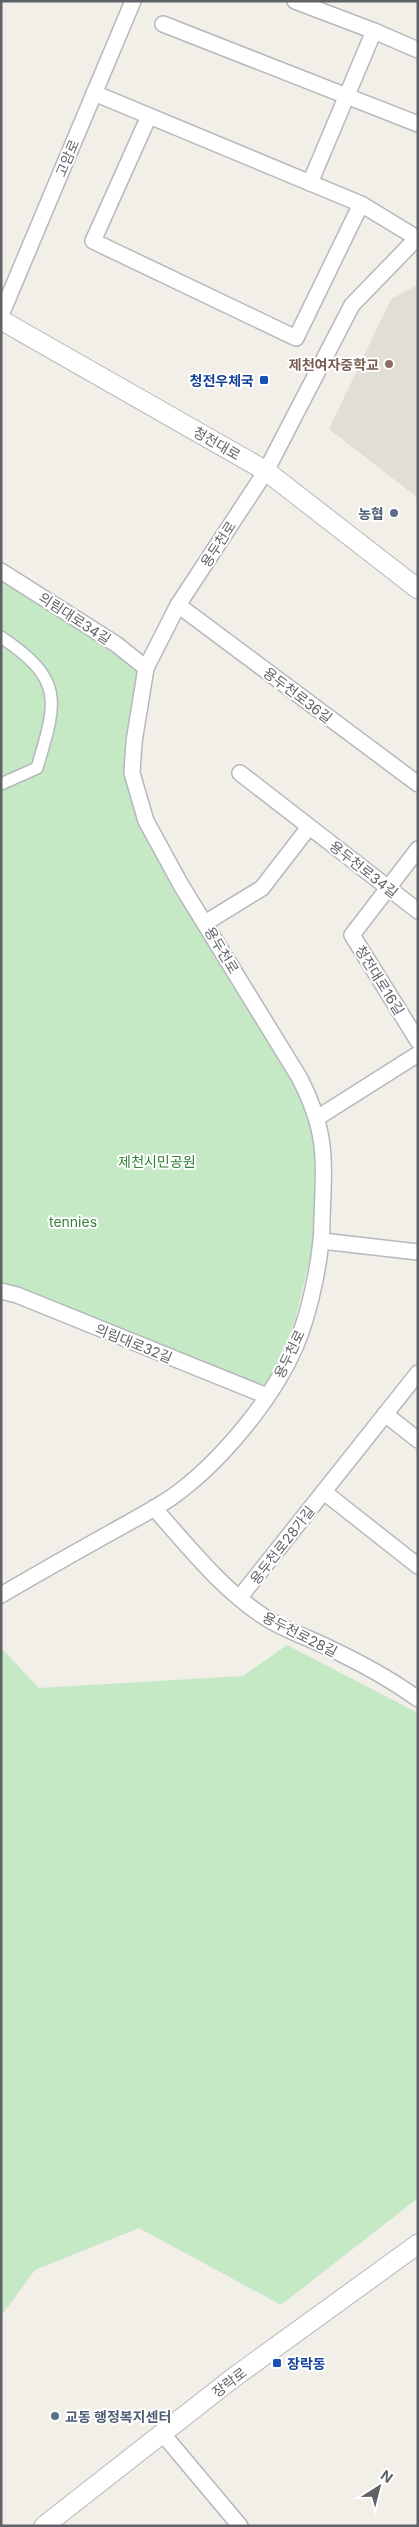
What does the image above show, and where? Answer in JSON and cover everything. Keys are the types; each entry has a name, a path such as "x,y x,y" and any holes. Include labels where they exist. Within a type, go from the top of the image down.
{"street":[{"name":"고암로","path":"1,315 133,1"},
{"path":"295,1 418,50"},
{"path":"163,24 418,124"},
{"path":"310,183 374,31"},
{"path":"94,94 361,204 418,238"},
{"path":"149,116 93,242 296,338 361,204"},
{"name":"용두천로","path":"1,1595 154,1508 173,1496 211,1463 267,1396 296,1346 304,1324 322,1242 324,1150 318,1118 299,1077 181,885 146,821 132,772 134,742 146,668 178,605 266,471 352,305 418,238"},
{"name":"청전대로","path":"1,320 266,471 418,589"},
{"name":"의림대로34길","path":"1,571 116,644 146,668"},
{"name":"용두천로36길","path":"178,605 418,784"},
{"path":"1,637 36,664 41,671 50,685 52,714 37,768 1,784"},
{"name":"용두천로34길","path":"240,773 418,911"},
{"path":"205,923 262,888 310,827"},
{"name":"청전대로16길","path":"418,849 352,935 418,1041"},
{"path":"318,1118 418,1054"},
{"path":"322,1242 418,1252"},
{"name":"의림대로32길","path":"1,1291 17,1295 267,1396"},
{"name":"용두천로28가길","path":"240,1597 418,1373"},
{"path":"385,1414 418,1440"},
{"name":"용두천로28가길","path":"324,1492 418,1566"},
{"name":"용두천로28길","path":"154,1508 208,1568 267,1619 351,1659 400,1685 418,1699"},
{"name":"장락로","path":"44,2526 233,2378 418,2244"},
{"path":"162,2433 240,2526"}],"shaded area":[{"name":"제천여자중학교","path":"418,285 418,498 329,429 391,299"}],"green space":[{"name":"제천시민공원","path":"1,578 107,648 138,671 129,742 146,833 173,889 206,935 292,1078 315,1133 314,1242 295,1320 287,1342 263,1390 1,1291"},
{"path":"287,1645 418,1713 418,2198 281,2305 139,2228 35,2270 1,2316 1,1648 39,1688 243,1676"}],"place":[{"name":"제천여자중학교","path":"389,364"},
{"name":"청전우체국","path":"264,380"},
{"name":"농협","path":"394,513"},
{"name":"장락동","path":"277,2363"},
{"name":"교동 행정복지센터","path":"55,2416"}],"park label":[{"name":"tennies","path":"73,1221"}]}
